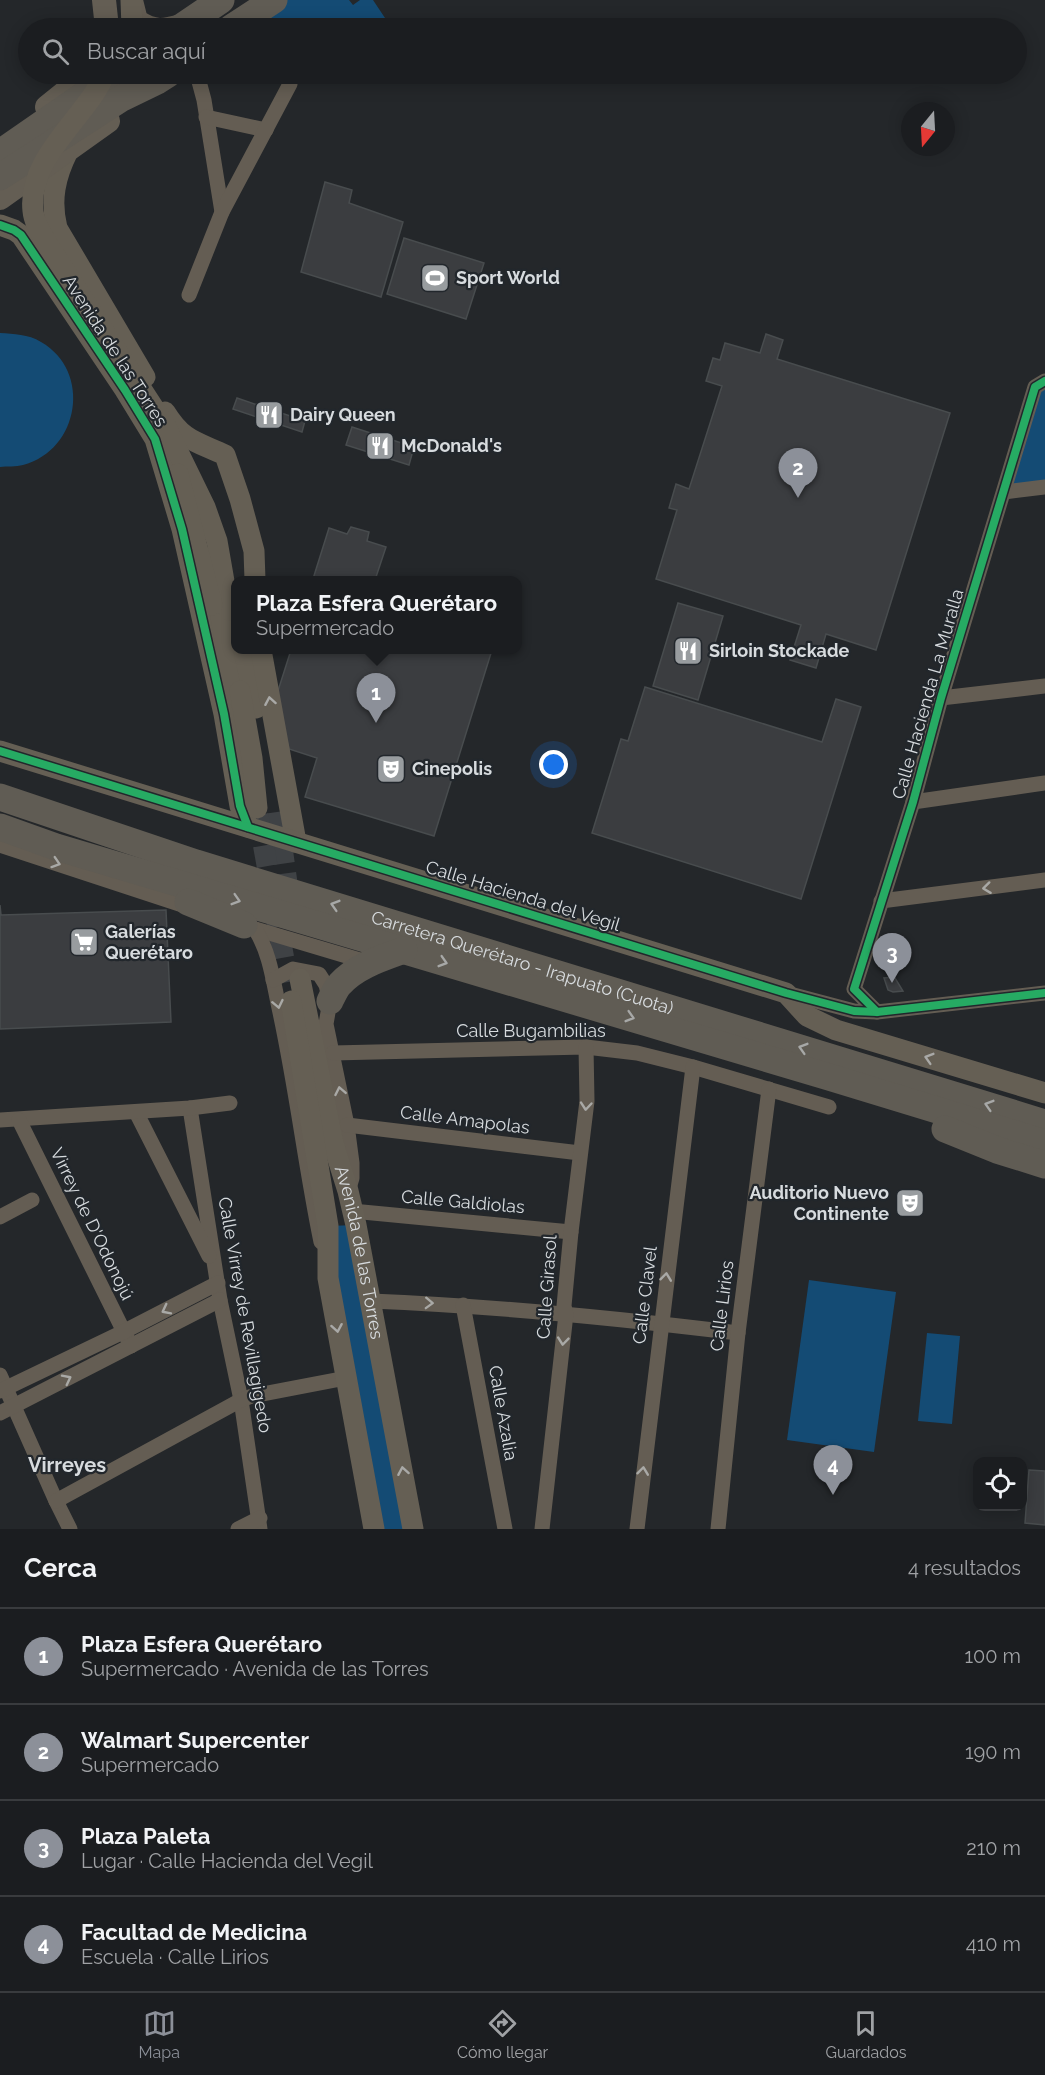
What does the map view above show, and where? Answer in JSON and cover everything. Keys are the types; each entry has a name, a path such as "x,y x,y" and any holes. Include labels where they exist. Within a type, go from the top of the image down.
{"highway":[{"path":"194,18 221,0"},
{"path":"246,18 274,0"},
{"path":"5,142 65,108 100,84"},
{"path":"0,177 122,98 149,84"},
{"path":"0,782 91,815 196,863"},
{"name":"Carretera Querétaro - Irapuato (Cuota)","path":"0,797 196,863 1045,1123"},
{"name":"Carretera Querétaro - Irapuato (Cuota)","path":"0,827 56,847 1045,1143"},
{"path":"56,847 249,927"},
{"path":"330,1001 339,984 370,963 404,950"},
{"path":"829,1077 916,1118 997,1150 1045,1165"}],"main road":[{"path":"105,0 106,18"},
{"path":"117,0 117,18"},
{"path":"131,0 132,18"},
{"path":"5,142 76,84"},
{"path":"100,84 39,174 34,192 33,212 37,226 48,245 170,428 205,507 217,541 225,605 233,710 266,809 296,842"},
{"path":"113,84 55,166 45,196 47,220 61,249 216,497 229,542 225,605"},
{"path":"0,198 68,151 153,84"},
{"name":"Avenida de las Torres","path":"68,151 58,172 54,191 54,216 57,228 170,428 225,455 254,550 255,576"},
{"name":"Avenida de las Torres","path":"0,225 15,230 21,235 155,439 174,499 192,509 200,520 205,533 231,673 233,710"},
{"path":"166,473 174,446 170,428"},
{"path":"244,576 242,558 245,522"},
{"path":"247,654 266,809"},
{"path":"248,827 266,809 261,654"},
{"name":"Calle Hacienda del Vegil","path":"0,752 786,993"},
{"name":"Avenida de las Torres","path":"287,980 350,1201 413,1529"},
{"name":"Avenida de las Torres","path":"287,980 327,1226 328,1278 374,1529"},
{"path":"786,993 807,1016 836,1030 1045,1094"}],"street":[{"path":"136,0 140,18"},
{"path":"198,84 222,212"},
{"path":"189,296 222,212 290,84"},
{"path":"206,117 266,129"},
{"name":"Calle Hacienda La Muralla","path":"877,1012 854,988 913,802 940,698 1035,387 1045,381"},
{"path":"1004,492 1045,487"},
{"path":"940,698 1045,686"},
{"path":"913,802 1045,783"},
{"path":"0,845 249,927 370,963"},
{"path":"881,901 1045,880"},
{"name":"Avenida de las Torres","path":"249,927 287,980"},
{"path":"287,980 293,969 319,974 326,985 330,1001 325,1020 352,1163 350,1201"},
{"name":"Calle Hacienda del Vegil","path":"786,993 854,1011 877,1012 1045,993"},
{"name":"Calle Bugambilias","path":"333,1053 586,1047 637,1053 829,1107"},
{"name":"Calle Girasol","path":"542,1529 566,1314 564,1306 571,1232 587,1101 586,1047"},
{"name":"Calle Clavel","path":"637,1529 660,1323 693,1067"},
{"name":"Calle Lirios","path":"718,1529 738,1333 770,1089"},
{"path":"0,1120 136,1112 230,1103"},
{"name":"Calle Virrey de Revillagigedo","path":"190,1108 220,1300 241,1400 260,1524"},
{"path":"70,1529 15,1406 2,1384 123,1332 217,1276 136,1112"},
{"name":"Virrey de D'Odonojú","path":"19,1119 130,1346"},
{"name":"Calle Amapolas","path":"346,1125 580,1153"},
{"path":"0,1217 32,1200"},
{"name":"Calle Galdiolas","path":"350,1201 571,1232"},
{"path":"0,1413 220,1300"},
{"path":"371,1301 464,1305 660,1323 738,1333"},
{"name":"Calle Azalia","path":"464,1305 505,1529"},
{"path":"56,1501 241,1400 346,1378"},
{"path":"238,1529 260,1524"}],"shaded area":[{"path":"274,0 349,0 353,5 360,0 373,0 385,18 262,18"},
{"path":"0,333 26,336 41,342 57,355 68,371 73,390 72,409 67,427 57,444 42,457 20,466 0,467"},
{"path":"1045,381 1045,487 1004,492"},
{"path":"356,1225 413,1529 374,1529 328,1226"},
{"path":"809,1280 896,1292 874,1452 787,1440"},
{"path":"927,1333 960,1336 952,1424 918,1421"}],"building":[{"path":"325,182 352,190 349,203 403,222 381,297 301,272"},
{"name":"Sport World","path":"404,238 484,263 466,319 387,294"},
{"path":"766,334 783,340 777,359 950,413 876,650 826,634 816,668 790,660 801,625 656,579 677,510 669,508 676,484 689,489 722,386 706,381 713,358 720,360 725,343 760,353"},
{"name":"Dairy Queen","path":"237,398 305,421 302,432 233,409"},
{"name":"McDonald's","path":"352,427 414,447 409,465 346,445"},
{"path":"351,527 369,532 367,541 386,547 376,576 314,576 329,528 347,534"},
{"name":"Sirloin Stockade","path":"678,603 723,616 698,700 653,686"},
{"path":"290,654 491,654 434,836 305,797 317,758 289,749 276,697"},
{"path":"645,687 822,742 836,699 861,707 801,899 592,833 621,739 628,741"},
{"name":"Galerías Querétaro","path":"0,905 1,915 166,910 171,1022 0,1029"},
{"path":"894,977 903,991 888,990 884,978"},
{"path":"1029,1470 1045,1471 1045,1525 1025,1523"}],"tunnel":[{"path":"277,812 290,904"},
{"path":"258,815 288,982"}],"cycle path":[{"path":"0,225 21,235 125,390 155,439 182,529 224,714 240,806 248,827"},
{"path":"877,1012 854,989 913,802 941,698 1035,387 1045,381"},
{"path":"0,751 786,993 854,1011 877,1012 1045,993"}],"place":[{"name":"Sport World","path":"435,278"},
{"name":"Dairy Queen","path":"269,415"},
{"name":"McDonald's","path":"380,446"},
{"name":"Walmart Supercenter","path":"798,498"},
{"name":"Sirloin Stockade","path":"688,651"},
{"name":"Plaza Esfera Querétaro","path":"376,723"},
{"name":"Cinepolis","path":"391,769"},
{"name":"Galerías Querétaro","path":"84,942"},
{"name":"Plaza Paleta","path":"892,983"},
{"name":"Auditorio Nuevo Continente","path":"910,1203"},
{"name":"Facultad de Medicina","path":"833,1495"}],"district":[{"name":"Virreyes","path":"67,1465"}]}
